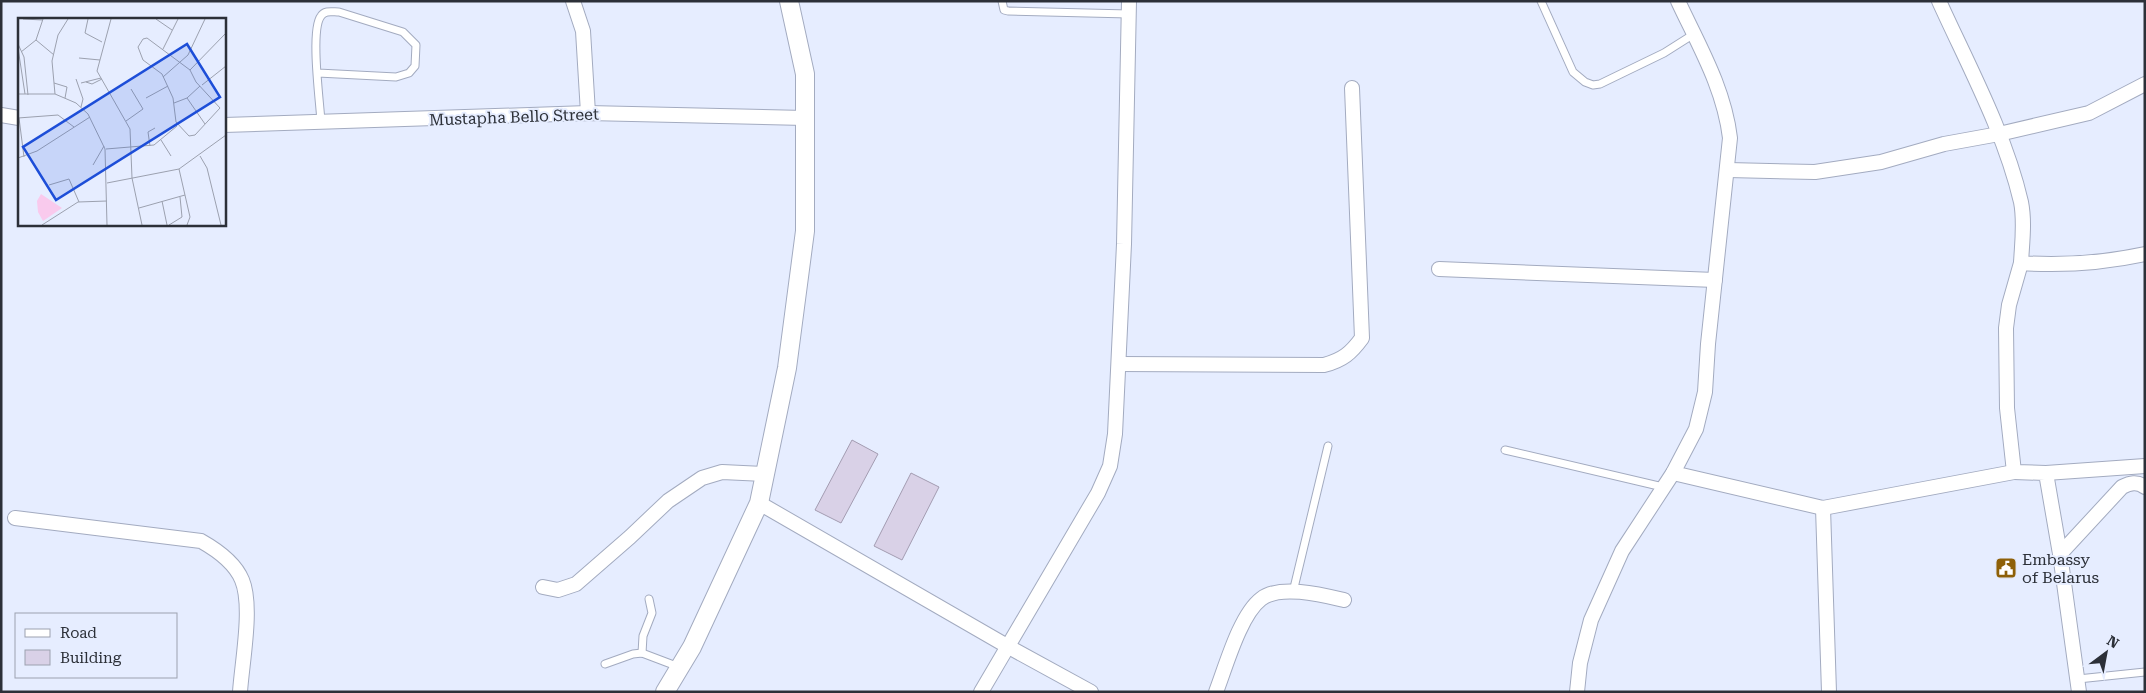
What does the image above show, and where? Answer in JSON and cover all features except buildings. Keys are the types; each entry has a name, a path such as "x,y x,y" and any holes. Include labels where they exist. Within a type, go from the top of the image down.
{"street":[{"path":"573,1 582,31 588,113"},
{"path":"665,692 692,648 759,503 787,368 805,231 805,74 789,1"},
{"path":"1577,692 1580,663 1591,620 1622,551 1673,473 1696,429 1706,392 1708,344 1730,138 1727,114 1719,87 1678,1"},
{"path":"1939,1 1999,134 2021,203 2024,229 2021,263 2008,305 2006,328 2007,408 2014,472"},
{"path":"980,692 1098,493 1110,466 1116,434 1124,244 1129,8"},
{"path":"1728,170 1815,172 1880,162 1944,144 1999,134 2089,113 2145,84"},
{"path":"1119,364 1324,365 1336,362 1352,352 1362,338 1352,88"},
{"name":"Mustapha Bello Street","path":"225,125 588,113 805,118"},
{"path":"1,115 18,118"},
{"path":"2021,263 2053,266 2087,264 2145,254"},
{"path":"1439,269 1716,280"},
{"path":"1673,473 1823,508 2014,472 2046,473 2145,466"},
{"path":"543,587 558,590 576,584 668,501 702,478 722,472 765,474"},
{"path":"2046,473 2060,554 2078,686"},
{"path":"2060,554 2122,487 2130,482 2145,487"},
{"path":"759,503 1007,646 1091,692"},
{"path":"1823,508 1829,692"},
{"path":"15,518 201,540 221,553 241,579 247,598 240,692"},
{"path":"1216,692 1249,611 1262,598 1280,592 1293,592 1315,593 1344,600"}],"lane":[{"path":"1002,1 1004,10 1008,11 1129,8"},
{"path":"1541,1 1573,72 1585,82 1593,85 1600,84 1656,56 1694,34"},
{"path":"318,73 396,77 409,73 416,66 416,45 403,32 339,12 322,14 317,22 318,73 321,122"},
{"path":"1293,592 1328,446"},
{"path":"1505,450 1663,488"},
{"path":"642,653 643,636 652,613 649,599"},
{"path":"604,664 633,654 642,653 680,668"},
{"path":"2078,686 2145,672"}],"place":[{"name":"Embassy of Belarus","path":"2006,568"}]}
